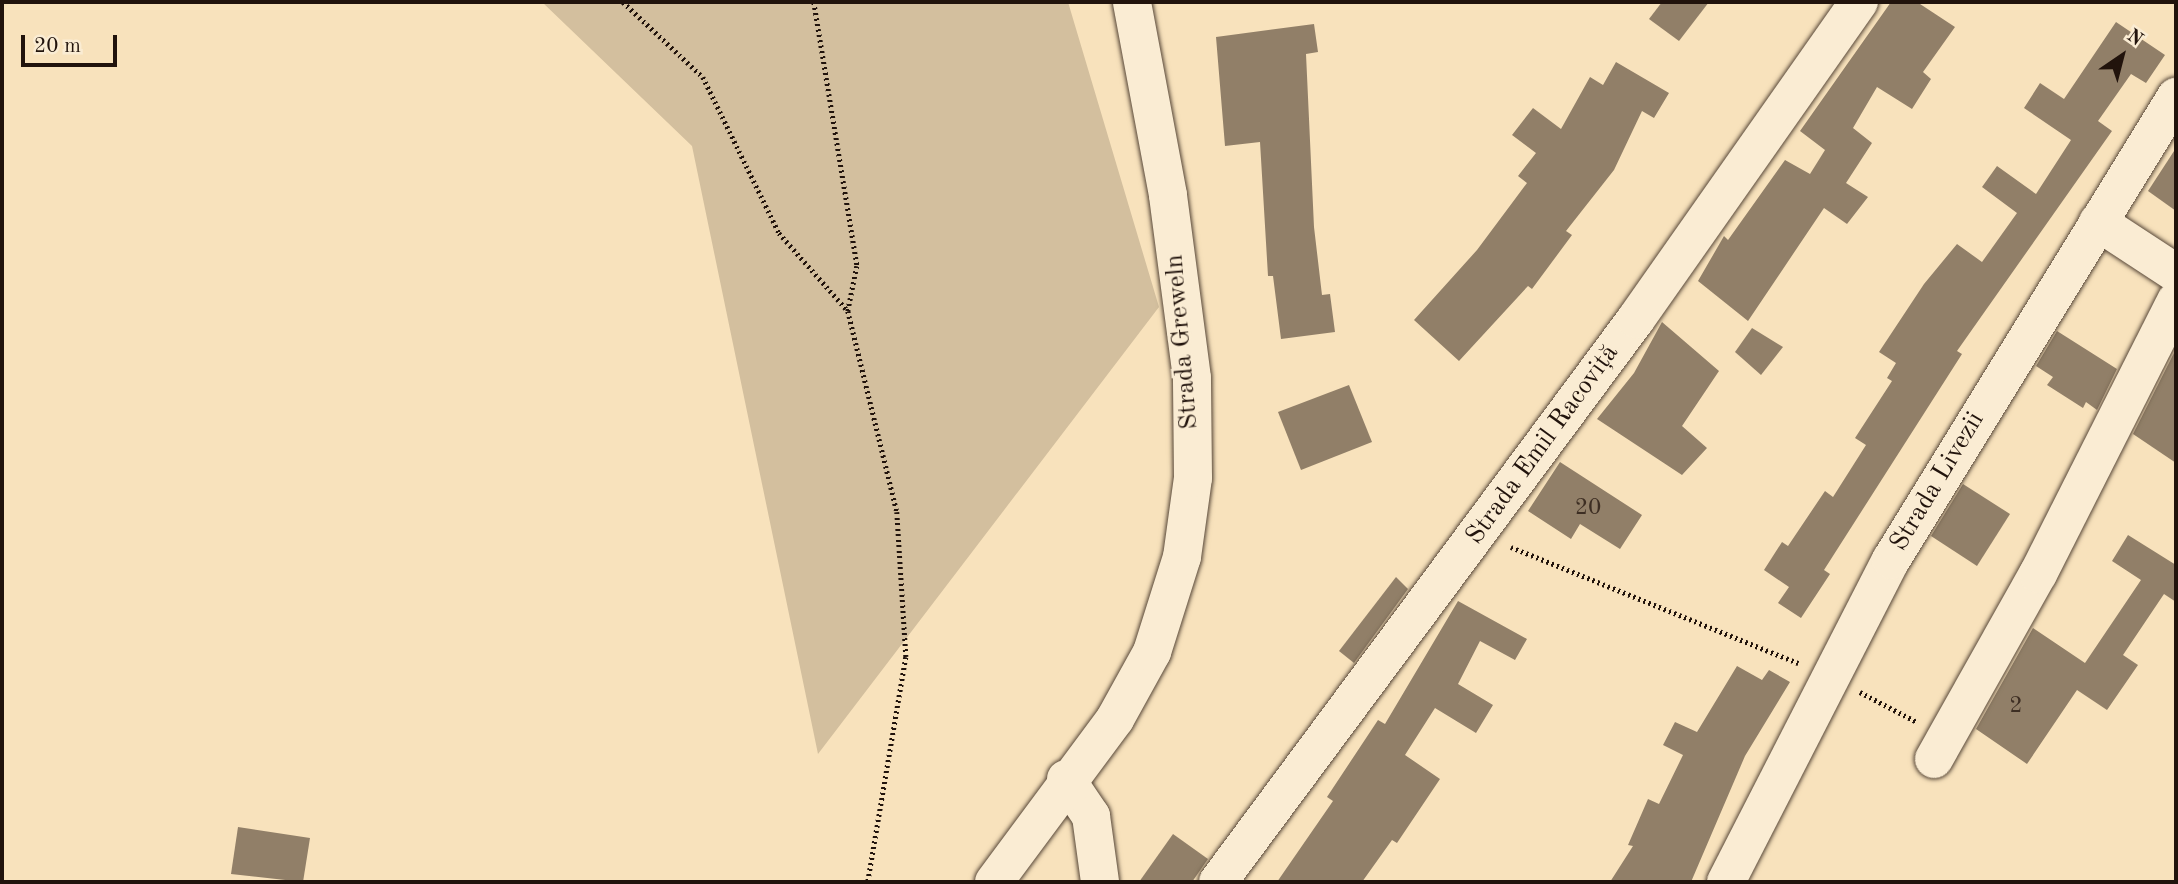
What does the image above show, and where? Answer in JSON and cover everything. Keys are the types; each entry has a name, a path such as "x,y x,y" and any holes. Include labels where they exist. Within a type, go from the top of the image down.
{"street":[{"name":"Strada Greweln","path":"994,882 1066,779 1115,719 1152,652 1182,557 1193,478 1188,352 1168,195 1132,2"},
{"name":"Strada Emil Racoviță","path":"1218,882 1478,533 1859,2"},
{"name":"Strada Livezii","path":"1726,882 1830,676 1947,464 2176,96"},
{"path":"2098,222 2176,273"},
{"path":"1940,748 2038,574 2176,301"},
{"path":"1066,779 1091,816 1100,882"}],"path":[{"path":"623,2 703,78 779,233 848,311"},
{"path":"814,2 857,266 848,311 897,512 906,657 868,882"},
{"path":"1478,533 1830,676 1940,748"}],"shaded area":[{"path":"542,2 1068,2 1159,307 818,754 692,146"}],"building":[{"path":"1662,2 1709,2 1679,41 1649,19"},
{"path":"1891,2 1917,2 1955,27 1923,72 1931,79 1912,109 1877,87 1853,128 1872,143 1846,183 1868,197 1847,224 1824,208 1748,321 1698,281 1724,236 1728,240 1785,160 1810,174 1825,150 1800,131"},
{"path":"2116,22 2165,55 2146,83 2131,74 2098,121 2112,131 1957,351 1962,354 1824,570 1830,574 1801,618 1778,603 1789,587 1764,570 1782,542 1788,546 1825,491 1833,497 1866,445 1855,438 1892,381 1887,378 1896,363 1879,352 1924,284 1957,244 1982,262 2017,213 1982,187 1997,166 2036,194 2071,140 2024,108 2040,83 2064,99"},
{"path":"1314,24 1318,52 1306,54 1314,227 1322,295 1330,294 1335,332 1281,339 1273,276 1268,276 1260,142 1225,146 1216,37"},
{"path":"1616,62 1669,93 1654,118 1642,111 1614,170 1566,231 1572,235 1532,289 1528,286 1459,361 1414,320 1477,250 1527,183 1518,176 1536,153 1512,135 1533,108 1561,129 1590,77 1603,85"},
{"path":"2176,148 2176,211 2148,191"},
{"path":"1662,322 1719,371 1682,426 1707,448 1682,475 1597,419 1634,373"},
{"path":"1752,328 1783,347 1761,375 1735,352"},
{"path":"2057,331 2117,369 2097,410 2086,402 2083,408 2047,385 2053,377 2036,366"},
{"path":"2176,349 2176,463 2133,434"},
{"path":"1349,385 1372,442 1301,470 1278,412"},
{"path":"1560,462 1642,515 1620,549 1580,524 1571,539 1528,511"},
{"path":"1963,484 2010,514 1977,566 1931,536"},
{"path":"2128,535 2176,565 2176,602 2164,594 2123,655 2138,665 2107,710 2077,690 2027,764 1976,729 2033,628 2085,663 2141,580 2112,561"},
{"path":"1396,577 1408,589 1354,663 1339,651"},
{"path":"1458,601 1527,639 1515,660 1480,641 1458,684 1493,705 1476,733 1435,708 1405,755 1440,779 1397,843 1392,840 1362,882 1277,882 1333,801 1327,797 1378,720 1385,724"},
{"path":"1737,666 1762,680 1769,670 1790,682 1745,756 1691,882 1610,882 1633,846 1628,845 1648,799 1659,804 1683,755 1663,745 1675,722 1697,732"},
{"path":"238,827 310,838 303,882 231,874"},
{"path":"1173,834 1208,859 1192,882 1139,882"}]}
